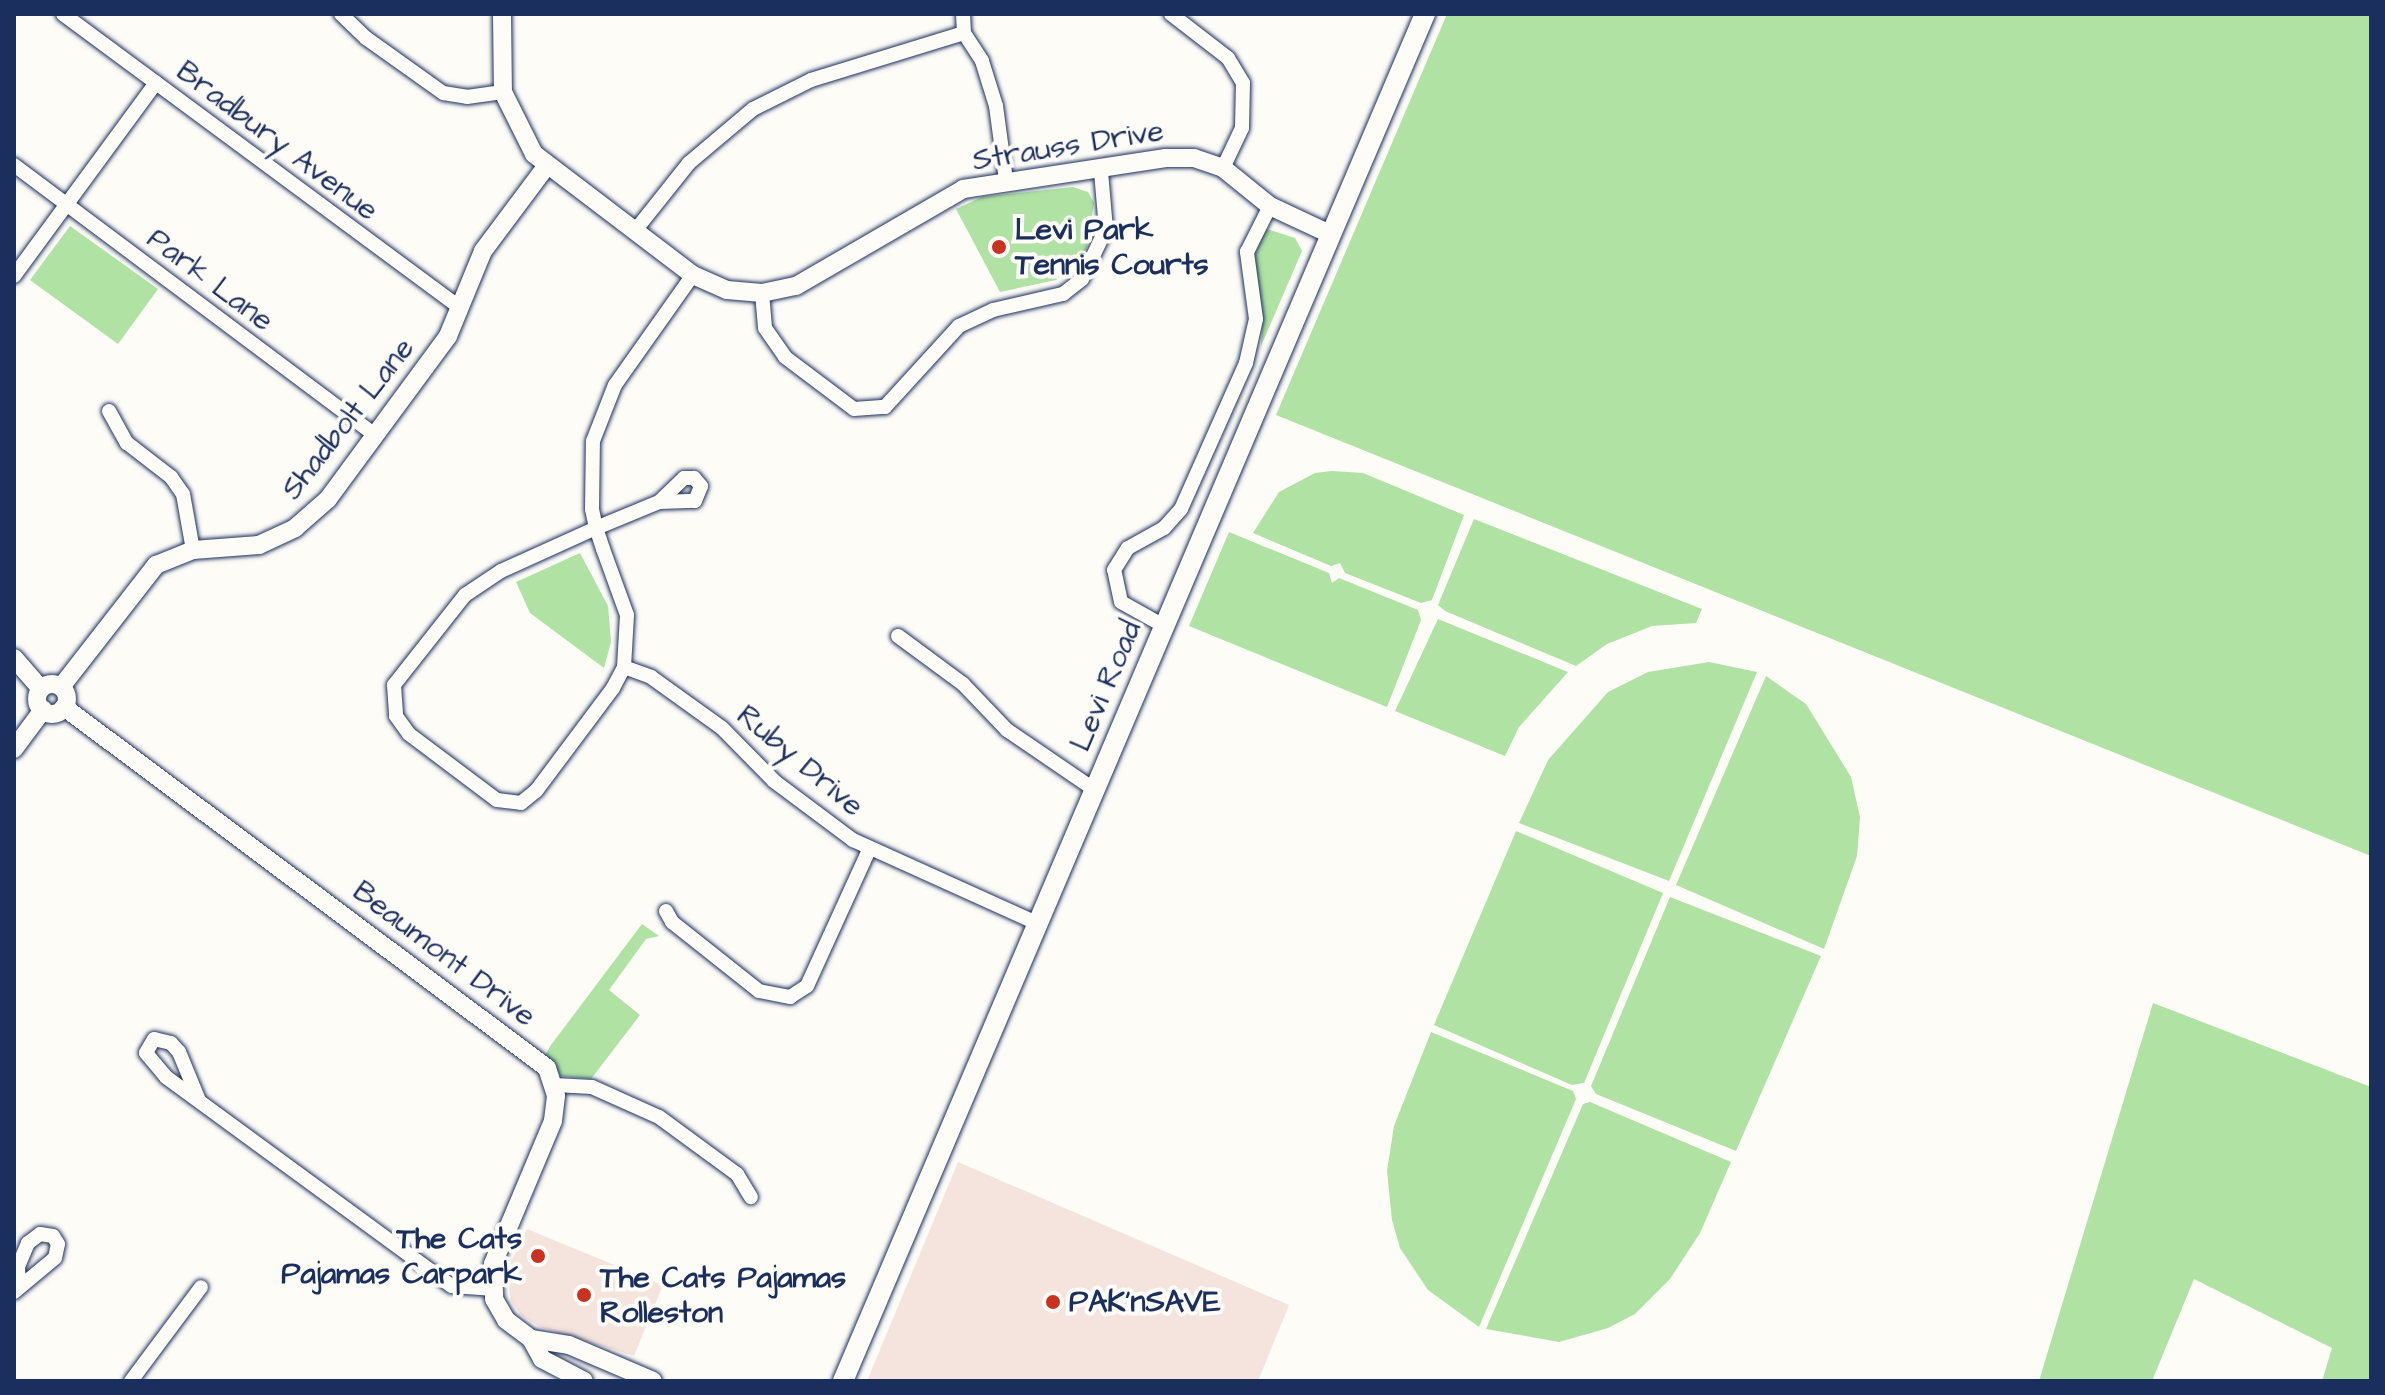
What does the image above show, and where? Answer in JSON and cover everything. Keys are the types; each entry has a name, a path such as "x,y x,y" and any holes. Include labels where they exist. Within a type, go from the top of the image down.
{"main road":[{"name":"Levi Road","path":"843,1381 1328,233 1425,14"}],"street":[{"name":"Bradbury Avenue","path":"63,14 461,309"},
{"path":"341,14 366,38 443,93 467,97 503,92"},
{"name":"Strauss Drive","path":"502,14 503,92 523,138 545,168 693,275 727,290 762,293 815,277 948,195 1006,180 1101,172 1181,157 1223,168 1270,206 1328,233"},
{"path":"963,14 964,33 982,61 992,92 1006,180"},
{"path":"1171,14 1222,52 1243,83 1242,128 1223,168"},
{"path":"634,232 689,163 753,109 811,80 964,33"},
{"path":"14,276 156,83"},
{"name":"Park Lane","path":"14,165 375,435"},
{"name":"Shadbolt Lane","path":"61,687 146,573 176,554 259,545 295,528 328,499 437,352 461,309 484,250 545,168"},
{"path":"762,293 765,328 785,357 854,409 885,407 959,326 993,310 1052,298 1082,279 1106,229 1101,172"},
{"path":"1164,626 1121,602 1114,570 1128,548 1164,528 1181,509 1246,363 1256,319 1247,252 1270,206"},
{"path":"659,502 596,528 501,571 465,595 399,676 393,705 409,734 497,800 521,803 544,780 624,667 627,615 596,528 589,477 597,423 615,385 693,275"},
{"path":"109,411 127,443 171,477 183,494 193,550"},
{"path":"898,636 963,684 1007,730 1095,790"},
{"path":"14,658 41,689"},
{"name":"Ruby Drive","path":"624,667 651,677 722,728 774,781 869,850 1037,923"},
{"path":"51,684 61,687 64,707 57,712 43,710 37,700 41,689 51,684"},
{"name":"Beaumont Drive","path":"64,707 540,1060 555,1085"},
{"path":"14,749 43,710"},
{"path":"666,911 672,922 759,991 790,997 807,986 869,850"},
{"path":"584,1381 542,1359 531,1339 506,1320 491,1289 493,1264 553,1121 555,1085 592,1087 659,1117 737,1174 751,1197"},
{"path":"198,1098 452,1286 491,1289"},
{"path":"131,1381 201,1287"},
{"path":"531,1339 569,1345 653,1381"}],"shaded area":[{"path":"958,1162 1289,1305 1258,1381 867,1381"},
{"name":"The Cats Pajamas Rolleston","path":"527,1229 663,1285 634,1356 540,1327 522,1316 511,1301 507,1270"}],"green space":[{"path":"1447,14 2371,14 2371,856 1276,415"},
{"path":"1073,187 1088,192 1094,203 1087,247 1077,263 1056,280 1000,292 956,209 982,197"},
{"path":"70,226 158,289 118,344 30,280"},
{"path":"1264,228 1295,238 1302,251 1261,346 1263,315 1252,265"},
{"path":"1315,473 1363,473 1464,515 1432,600 1421,603 1345,573 1340,563 1331,566 1253,533 1279,492"},
{"path":"1474,519 1702,609 1696,623 1652,626 1607,644 1576,666 1445,611 1438,605"},
{"path":"1229,532 1329,573 1332,583 1339,578 1418,610 1421,620 1387,707 1189,626"},
{"path":"580,553 608,606 611,642 604,668 530,613 516,582"},
{"path":"1438,619 1568,672 1519,727 1505,756 1395,711"},
{"path":"1709,662 1757,672 1669,881 1519,823 1548,760 1608,692 1648,672"},
{"path":"1766,676 1806,704 1851,777 1860,817 1857,856 1824,949 1676,885"},
{"path":"1516,831 1663,893 1584,1083 1572,1085 1434,1025"},
{"path":"1670,897 1821,956 1736,1151 1596,1094 1591,1086"},
{"path":"642,924 659,936 646,939 609,990 640,1015 591,1079 561,1076 545,1055"},
{"path":"2153,1003 2371,1087 2371,1381 2322,1381 2332,1348 2194,1279 2152,1381 2039,1381"},
{"path":"1431,1032 1573,1091 1576,1099 1479,1327 1428,1290 1400,1248 1392,1220 1387,1171 1394,1126"},
{"path":"1590,1102 1731,1162 1700,1233 1670,1279 1635,1314 1608,1328 1559,1342 1486,1329 1583,1104"}],"place":[{"name":"Levi Park Tennis Courts","path":"999,247"},
{"name":"The Cats Pajamas Carpark","path":"538,1256"},
{"name":"The Cats Pajamas Rolleston","path":"584,1295"},
{"name":"PAK'nSAVE","path":"1053,1302"}]}
